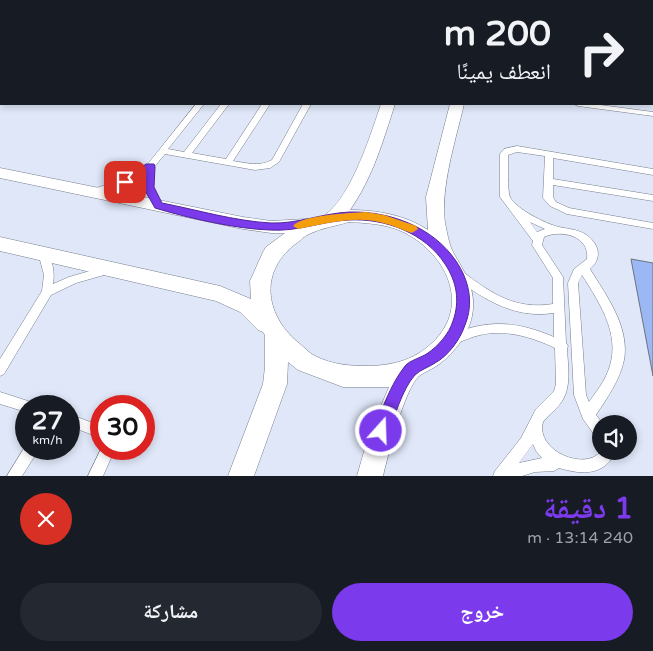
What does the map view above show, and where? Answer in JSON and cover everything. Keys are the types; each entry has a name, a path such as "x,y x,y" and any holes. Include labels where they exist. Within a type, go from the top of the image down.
{"street":[{"path":"241,476 275,384 277,368 272,332 261,307 259,289 263,272 271,256 282,242 297,232 323,221 348,202 359,186 388,105"},
{"path":"443,251 436,223 435,197 457,105"},
{"path":"0,173 257,226 286,227 366,216 400,224 423,235 443,251 458,274 463,291 464,308 459,326 449,342 433,358 410,370 390,375 368,378 346,376 325,371 305,362 289,351 247,306 234,299 220,294 0,244"},
{"path":"370,476 384,421 392,402 410,370"}],"lane":[{"path":"92,192 125,182 150,167 199,105"},
{"path":"186,155 224,105"},
{"path":"228,162 265,105"},
{"path":"163,151 259,167 271,164 276,159 306,105"},
{"path":"599,105 653,114"},
{"path":"499,476 526,443 543,410 558,401 561,393 562,346 558,277 555,269 539,250 537,240 505,197 505,164 519,154 534,153 653,172"},
{"path":"549,155 550,201 562,210 653,226"},
{"path":"150,167 148,187 158,206"},
{"path":"549,181 653,198"},
{"path":"515,209 527,217 555,229 576,234 591,247 592,261 578,272 573,283 580,395 592,420"},
{"path":"537,240 544,232 555,229"},
{"path":"0,370 48,292 49,275 40,253"},
{"path":"583,267 614,322 619,349 618,362 613,376 588,415"},
{"path":"48,292 73,280 110,270"},
{"path":"458,274 483,293 508,306 535,311 560,308"},
{"path":"449,342 473,331 502,328 532,333 562,346"},
{"path":"0,398 15,403"},
{"path":"535,425 535,435 539,445 554,464 574,474 585,475 594,473 602,468 607,460"},
{"path":"14,476 25,460"},
{"path":"95,476 104,460"},
{"path":"499,476 517,469 554,464"}],"building":[{"path":"631,259 653,263 653,376"}],"slow traffic":[{"path":"298,226 332,218 366,216 384,219 412,229"}],"route":[{"path":"125,182 150,167 148,187 158,206 257,226 271,227 286,227 349,216 366,216 384,219 416,230 443,251 452,262 458,274 463,291 464,308 459,326 449,342 433,358 410,370 392,402 381,431"}]}
